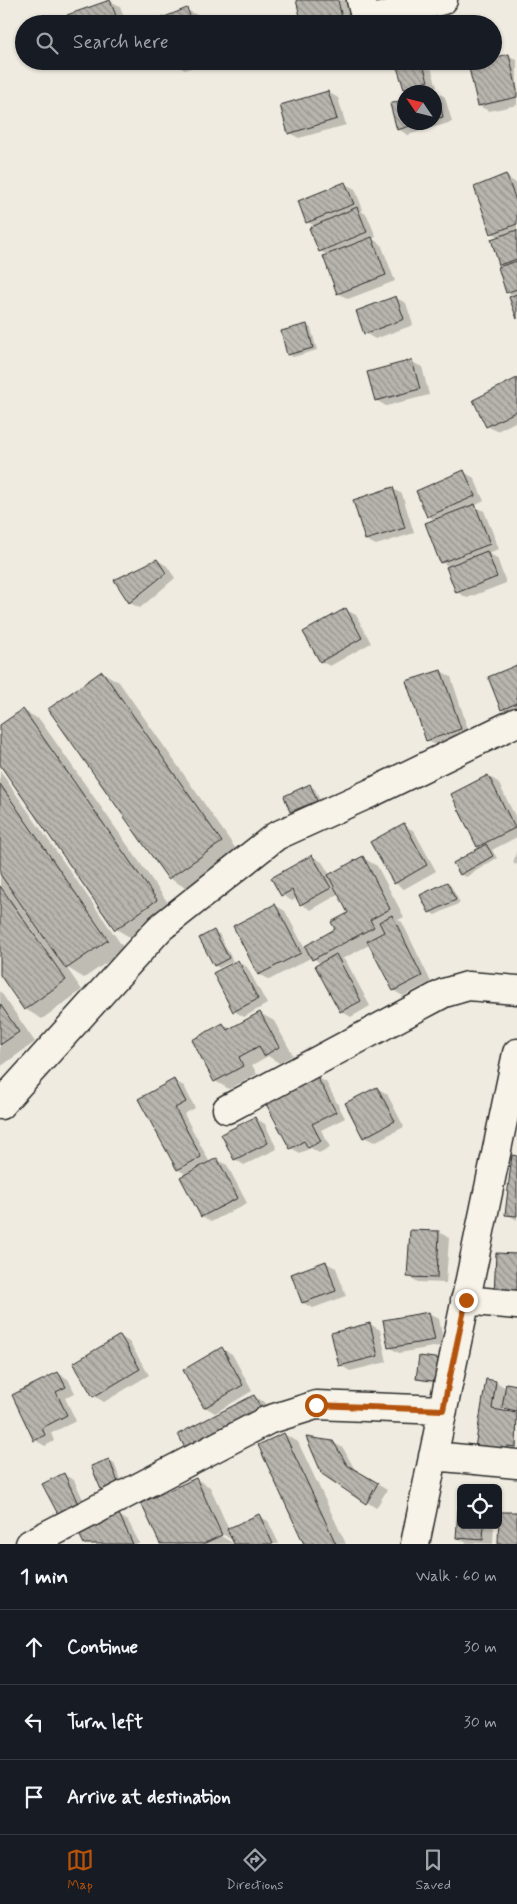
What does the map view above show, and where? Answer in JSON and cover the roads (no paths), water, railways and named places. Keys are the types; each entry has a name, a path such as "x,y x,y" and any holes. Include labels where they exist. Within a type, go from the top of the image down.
{"street":[{"path":"361,0 365,15"},
{"path":"388,15 443,0"},
{"path":"0,1105 160,928 276,836 374,792 517,722"},
{"path":"227,1110 444,993 468,986 517,990"},
{"path":"415,1544 515,1069"},
{"path":"466,1300 517,1305"},
{"path":"30,1544 268,1420 316,1405 443,1410"},
{"path":"433,1456 517,1464"}]}
